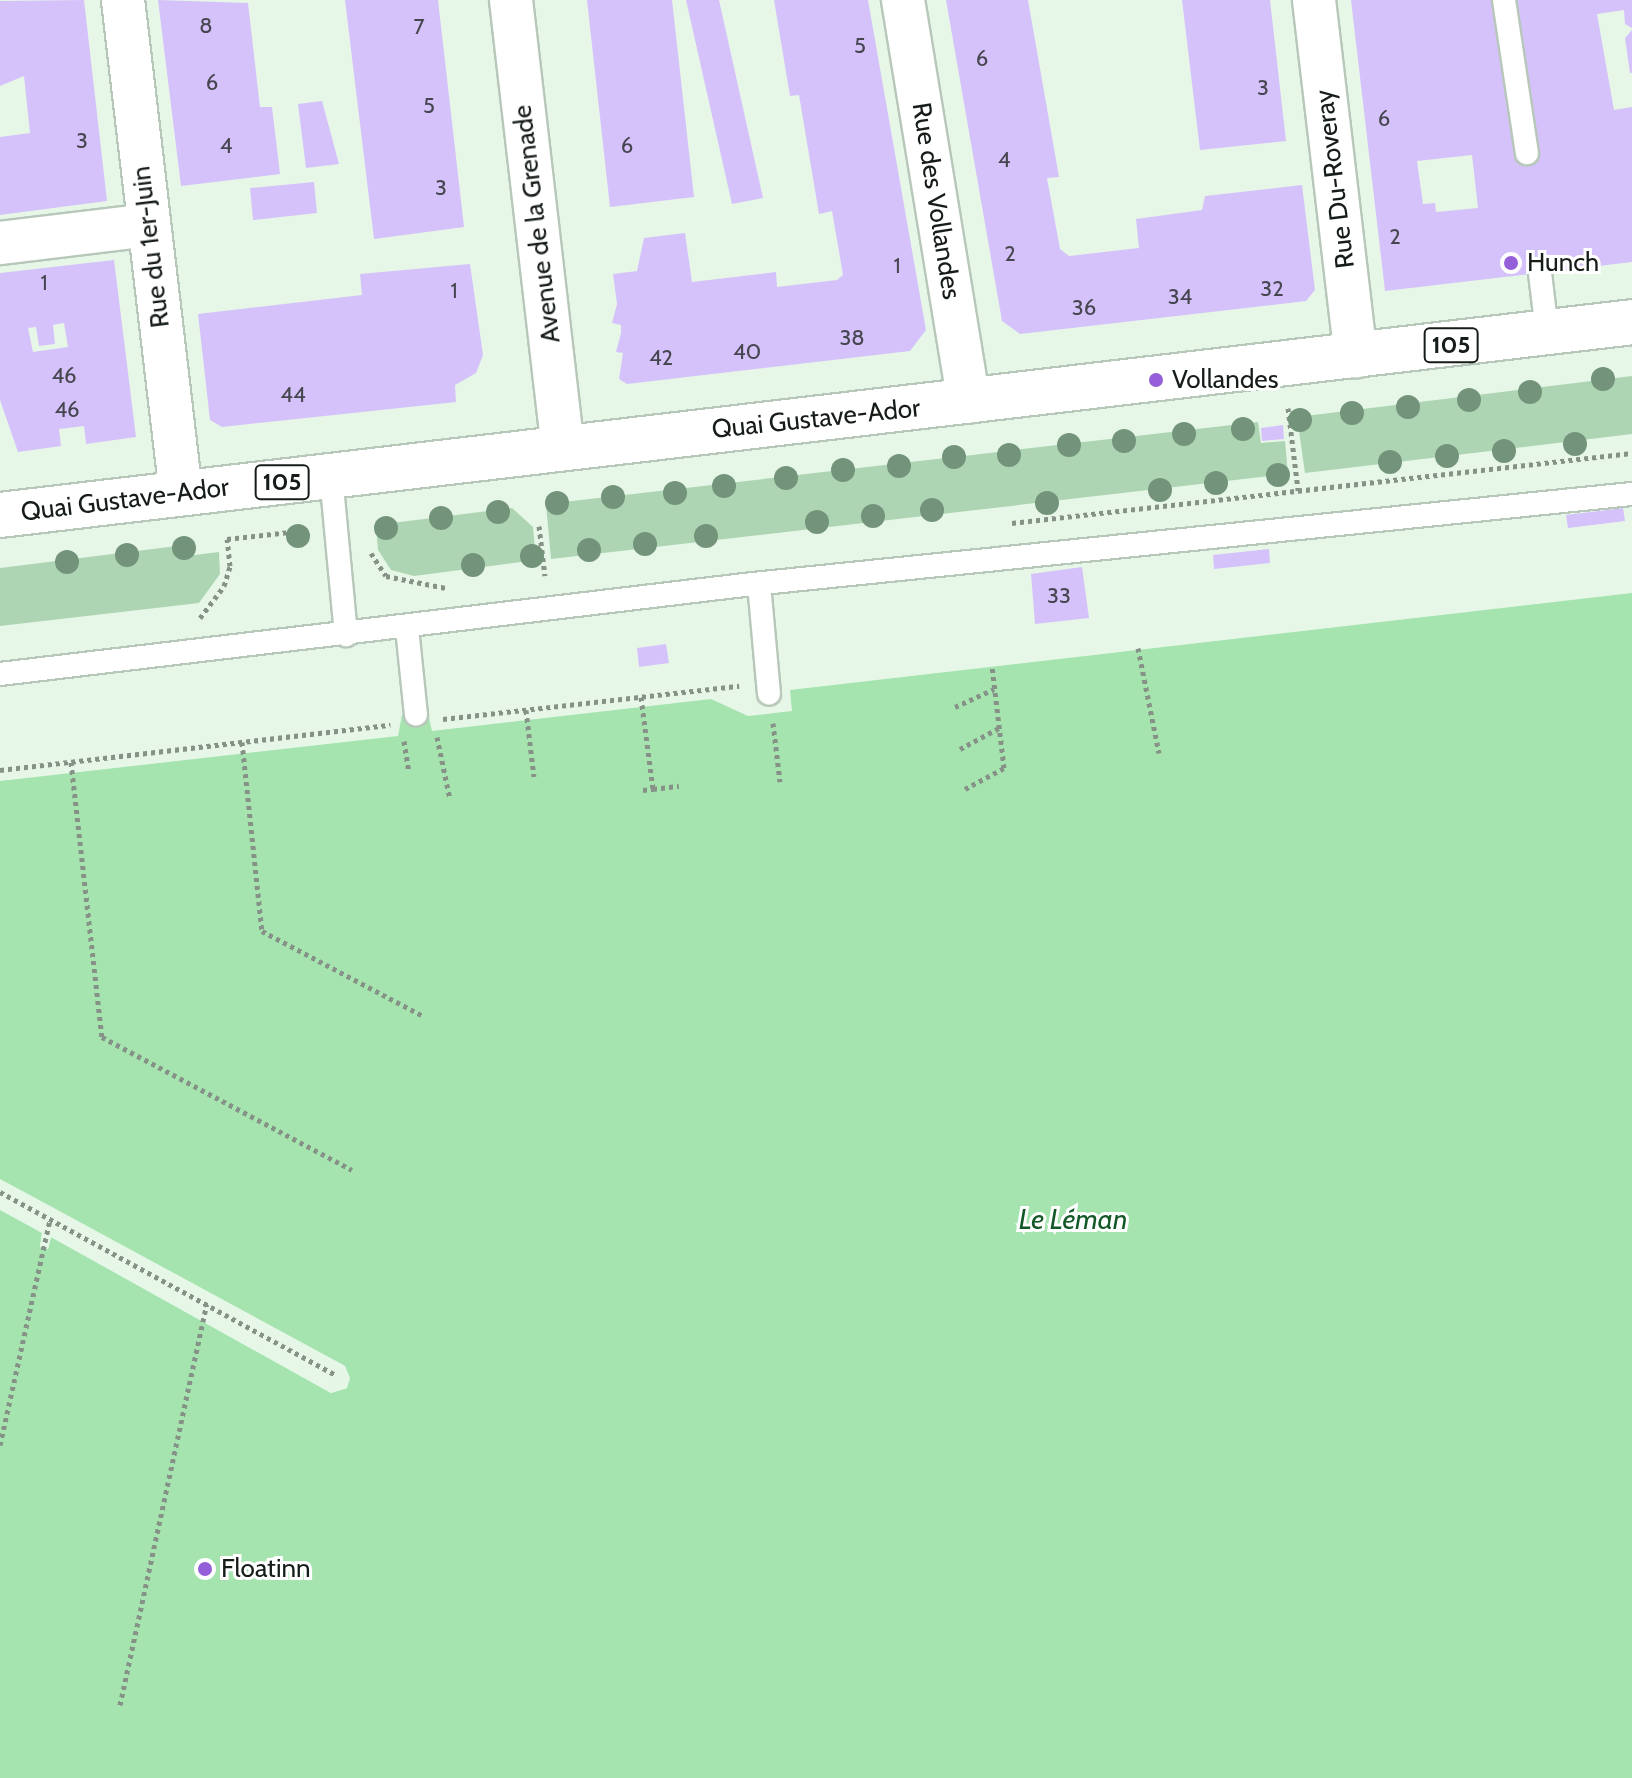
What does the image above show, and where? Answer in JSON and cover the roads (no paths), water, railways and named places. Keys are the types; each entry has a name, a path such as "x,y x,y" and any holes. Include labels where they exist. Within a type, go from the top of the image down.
{"main road":[{"name":"Quai Gustave-Ador","path":"0,515 1632,322"}],"street":[{"name":"Rue du 1er-Juin","path":"123,0 181,493"},
{"name":"Avenue de la Grenade","path":"511,0 563,448"},
{"name":"Rue des Vollandes","path":"903,0 969,402"},
{"name":"Rue Du-Roveray","path":"1314,0 1356,357"},
{"path":"0,243 148,225"}],"lane":[{"path":"1504,0 1527,153"},
{"path":"1540,273 1547,332"},
{"path":"331,476 346,635"},
{"path":"0,674 759,584 1632,494"},
{"path":"759,584 769,688"},
{"path":"407,628 413,723"}],"water":[{"name":"Le Léman","path":"1632,593 1632,1778 0,1778 0,1210 42,1233 40,1247 48,1249 51,1237 331,1393 347,1388 350,1378 345,1366 0,1179 0,781 398,736 402,715 428,714 432,731 711,699 748,716 792,711 790,690"}],"place":[{"name":"Hunch","path":"1511,263"},
{"name":"Vollandes","path":"1156,380"},
{"name":"Floatinn","path":"205,1569"}]}
